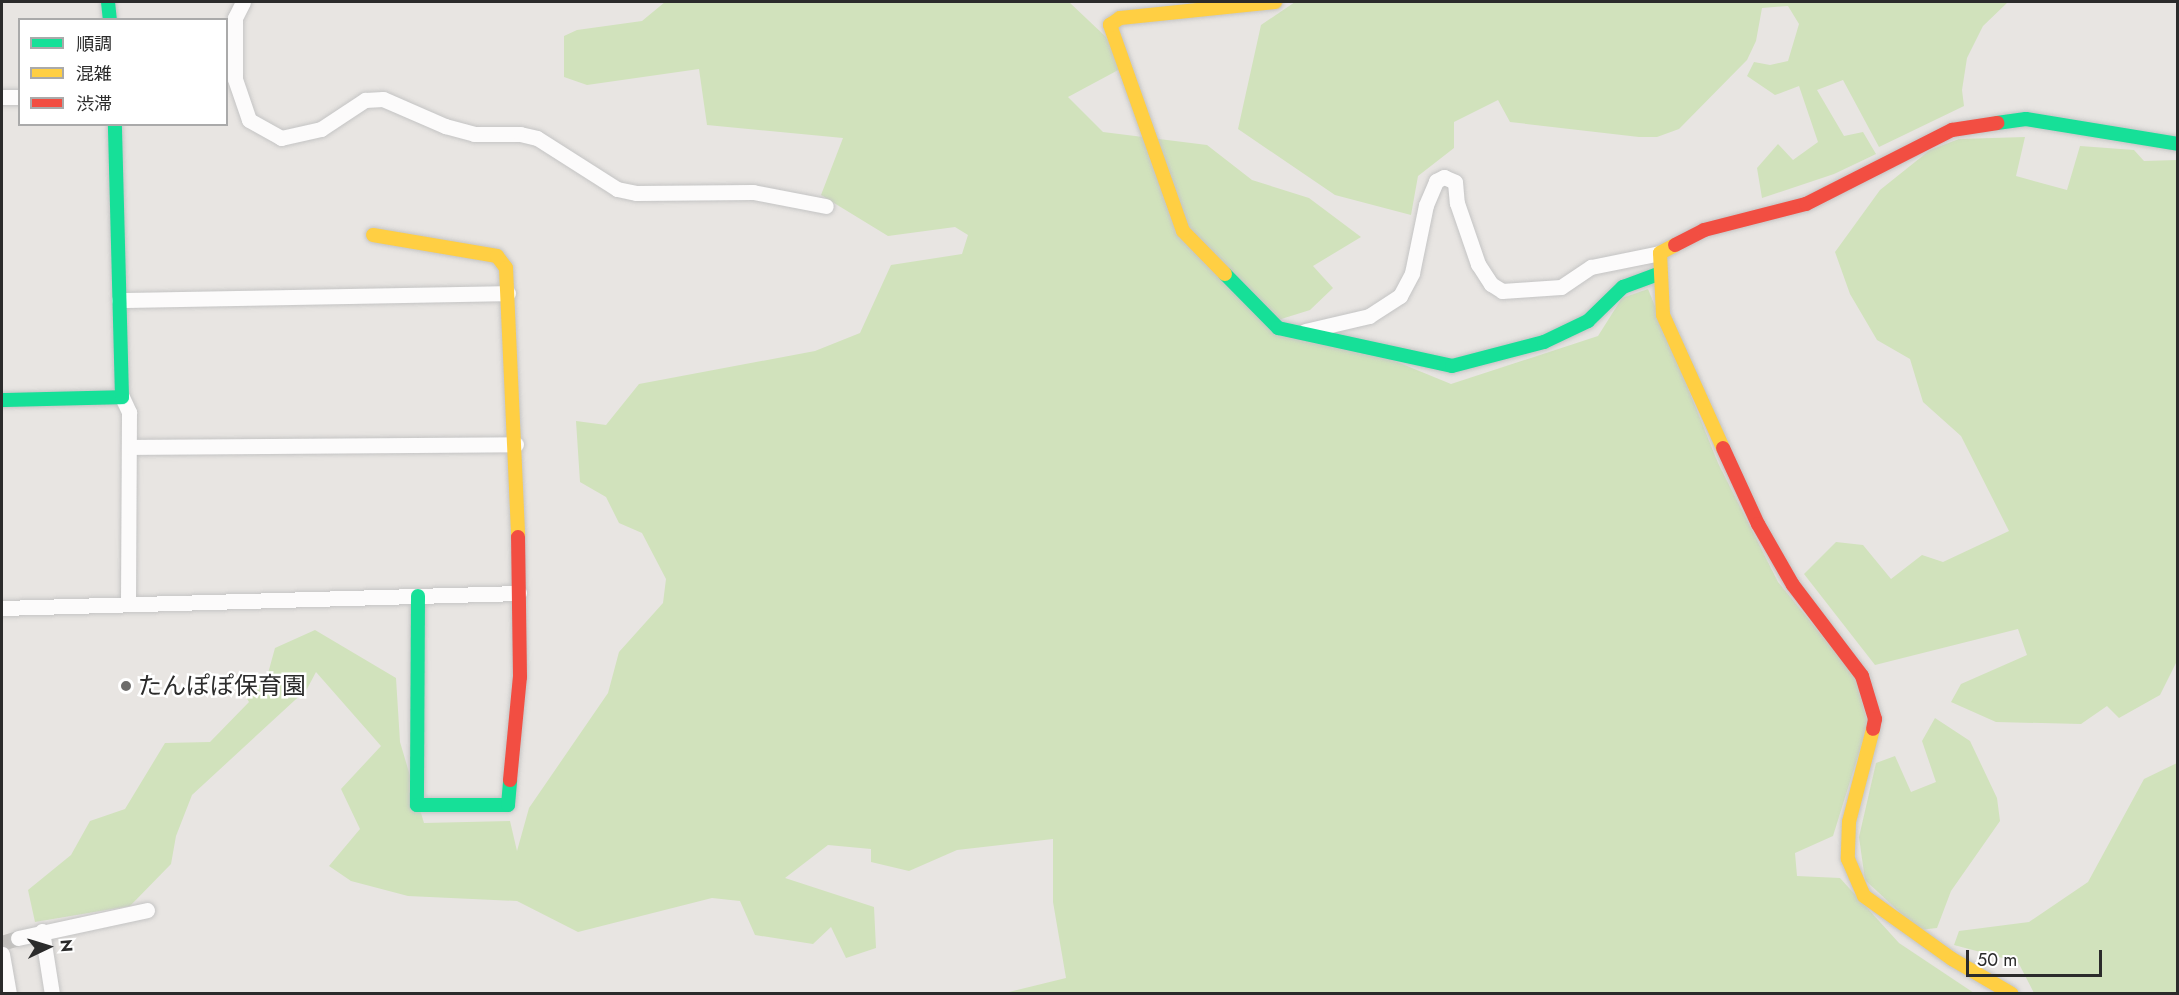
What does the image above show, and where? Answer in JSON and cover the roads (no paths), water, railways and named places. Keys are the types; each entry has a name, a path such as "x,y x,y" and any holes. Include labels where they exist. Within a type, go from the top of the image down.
{"street":[{"path":"108,2 110,18"},
{"path":"243,2 235,18 235,79 249,120 281,138 302,136 321,129 365,100 382,99 445,126 474,134 520,134 537,138 617,189 636,193 753,192 826,206"},
{"path":"1275,2 1120,18 1110,25 1183,231 1278,328 1452,366 1544,342 1588,321 1623,287 1661,273"},
{"path":"2,97 18,97"},
{"path":"1300,332 1370,316 1400,296 1412,273 1426,205 1436,181 1444,177 1455,182 1457,203 1478,264 1491,284 1502,291 1561,287 1591,267 1660,252 1704,230 1806,204 1952,130 2026,119 2178,144"},
{"path":"115,126 122,397 129,412 128,602"},
{"path":"373,236 497,256 506,268 516,444 520,677 508,805 417,805 418,596"},
{"path":"1660,252 1663,315 1758,524 1792,585 1862,676 1875,719 1849,822 1848,859 1863,896 1943,953 2012,993"},
{"path":"119,300 508,293"},
{"path":"2,400 122,397"},
{"path":"129,447 516,444"},
{"path":"2,608 128,602 519,593"},
{"path":"18,938 147,910"},
{"path":"42,931 52,993"},
{"path":"2,954 9,993"}],"tunnel":[{"path":"2,943 18,938"}],"place":[{"name":"たんぽぽ保育園","path":"126,686"}]}
